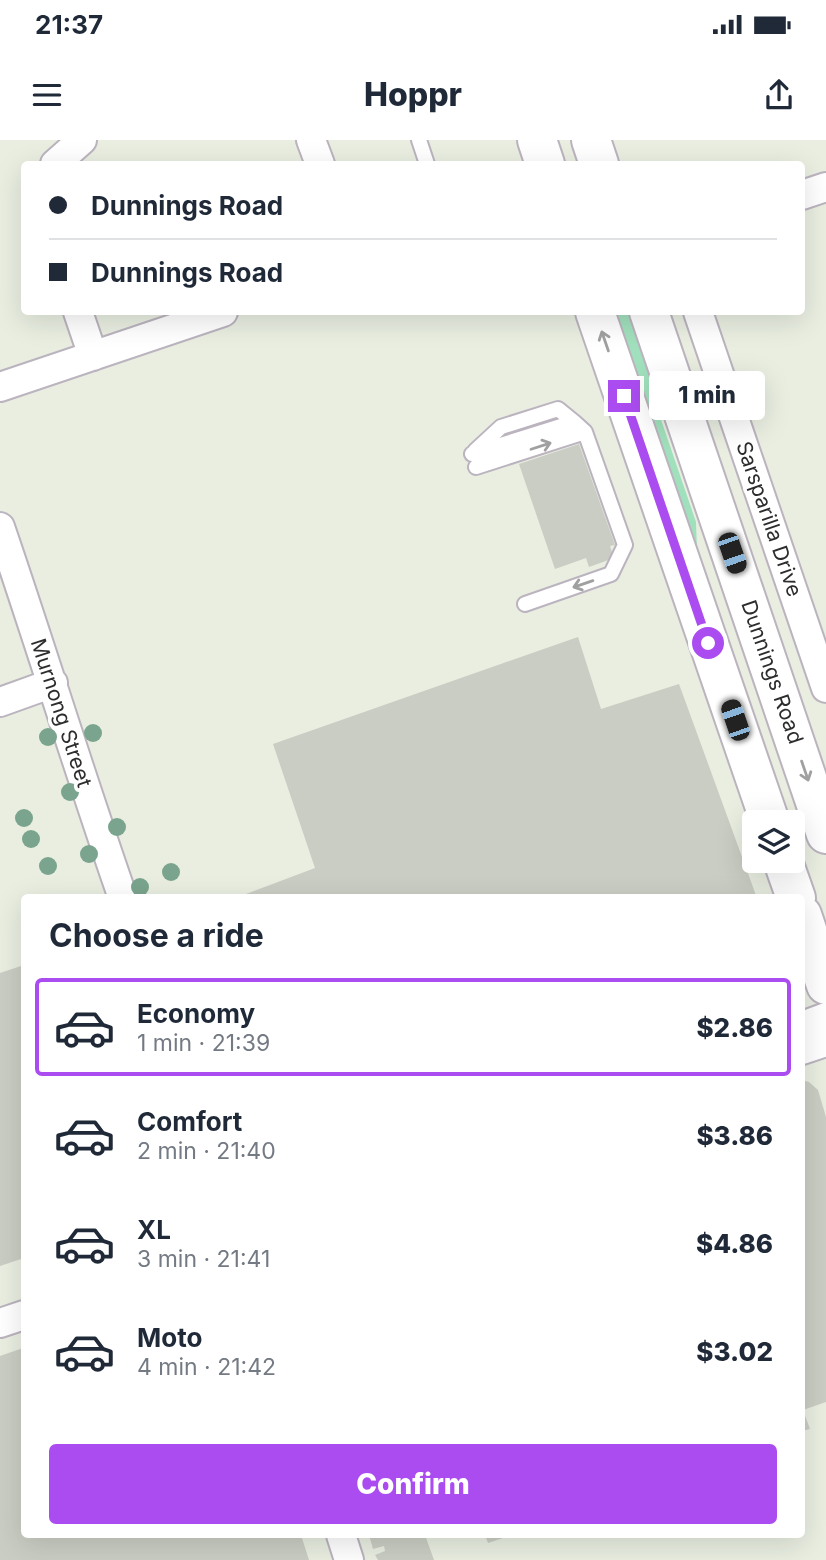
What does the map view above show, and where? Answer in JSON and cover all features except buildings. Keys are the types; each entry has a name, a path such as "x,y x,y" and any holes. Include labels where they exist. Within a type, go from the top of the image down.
{"main road":[{"path":"537,140 544,161"},
{"path":"591,140 598,161"},
{"path":"596,315 766,810"},
{"name":"Dunnings Road","path":"650,315 826,834"},
{"path":"691,591 699,585 710,555 711,527 706,477"},
{"path":"787,873 795,894"},
{"path":"805,924 826,985"}],"street":[{"path":"58,161 82,140"},
{"path":"311,140 319,161"},
{"path":"805,194 826,187"},
{"path":"79,315 93,356"},
{"path":"0,387 214,315"},
{"name":"Sarsparilla Drive","path":"699,315 826,688"},
{"name":"Murnong Street","path":"0,527 122,894"},
{"path":"0,702 53,682"},
{"path":"805,1025 826,1017"},
{"path":"805,1049 826,1042"},
{"path":"0,1303 21,1296"},
{"path":"0,1323 21,1316"},
{"path":"342,1538 349,1560"}],"lane":[{"path":"419,140 427,161"},
{"path":"525,604 611,574 625,545 580,427 558,409 501,427 474,461 580,427"}],"green space":[{"path":"614,315 635,315 655,402 696,522 697,550"}],"route":[{"path":"624,396 708,643"}]}
